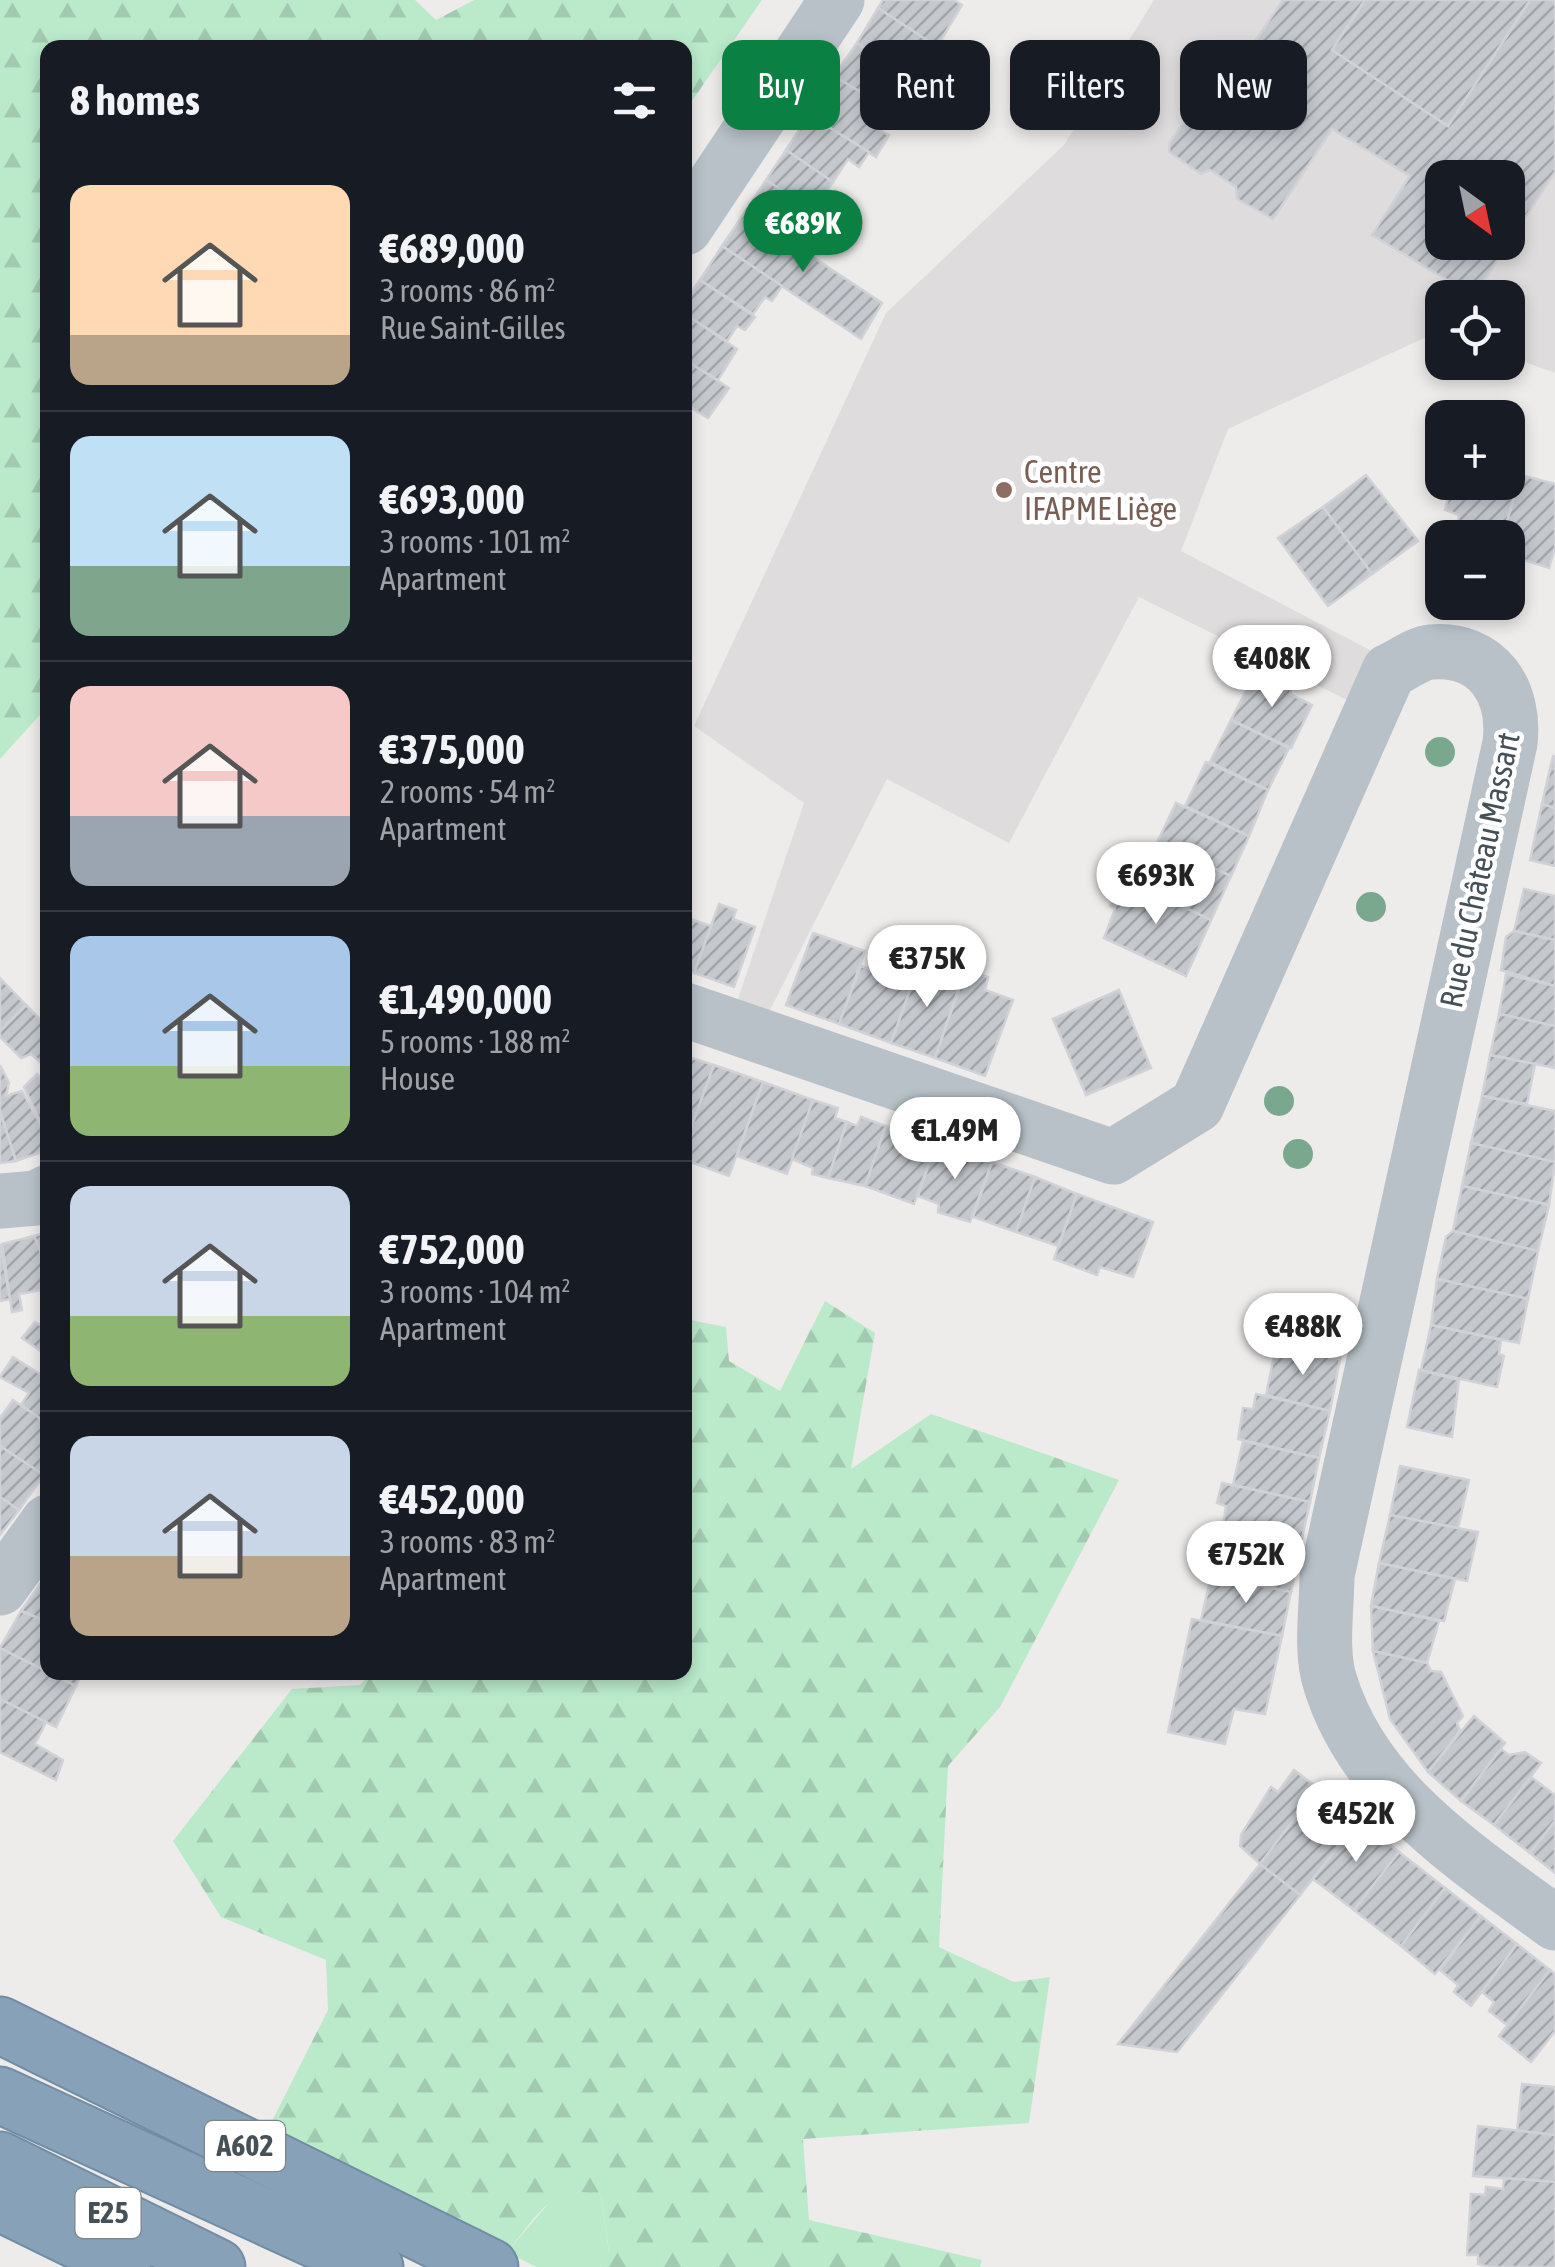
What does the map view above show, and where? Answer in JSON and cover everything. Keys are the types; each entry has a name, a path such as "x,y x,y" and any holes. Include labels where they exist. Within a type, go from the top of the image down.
{"highway":[{"name":"A602","path":"0,2025 490,2267"},
{"path":"0,2066 82,2136"},
{"name":"E25","path":"0,2095 82,2136 375,2267"},
{"name":"E25","path":"0,2160 217,2267"},
{"path":"0,2203 131,2267"},
{"path":"0,2227 82,2267"}],"street":[{"path":"692,218 837,0"},
{"name":"Rue du Château Massart","path":"692,1012 1113,1156 1197,1104 1388,672 1430,652 1471,658 1502,682 1514,714 1510,743 1327,1575 1328,1678 1355,1744 1399,1798 1456,1850 1555,1922"},
{"path":"0,1200 40,1196"},
{"path":"0,1588 40,1533"}],"shaded area":[{"name":"Centre IFAPME Liège","path":"1154,0 1555,0 1555,373 1525,362 1525,280 1425,280 1425,338 1228,429 1181,551 1387,659 1353,703 1139,597 1009,843 887,779 768,1014 737,1002 804,803 694,726 886,313 1064,145 1073,130 1160,130 1160,40 1129,40"}],"green space":[{"path":"0,0 415,0 436,20 474,0 762,0 734,40 722,40 722,58 692,101 692,40 40,40 40,715 0,759"},
{"path":"825,1301 875,1333 851,1469 931,1414 1119,1480 1000,1707 948,1766 939,1947 1014,1982 1050,1977 1029,2123 803,2139 809,2220 982,2260 980,2267 600,2267 609,2252 601,2195 584,2192 557,2198 546,2206 507,2252 266,2133 328,2010 326,1960 221,1917 173,1841 292,1689 360,1685 365,1680 692,1680 692,1320 726,1327 729,1361 780,1391"},
{"path":"576,2189 601,2195 609,2253 600,2267 536,2267 507,2252 555,2196"}],"building":[{"path":"883,0 954,0 962,5 941,40 926,40 878,8"},
{"path":"1283,0 1365,0 1332,50 1448,126 1530,0 1555,0 1555,172 1525,218 1525,160 1425,160 1425,260 1498,260 1484,280 1447,280 1372,235 1410,176 1332,129 1273,219 1237,199 1236,187 1210,170 1201,174 1169,152 1170,142 1180,128 1307,130 1307,40 1256,40"},
{"path":"1365,0 1530,0 1448,126 1332,50"},
{"path":"878,8 927,40 860,40 860,45 857,43"},
{"path":"857,43 860,45 860,92 840,80 840,67"},
{"path":"840,80 860,92 860,130 882,130 889,135 876,157 833,130 840,130"},
{"path":"799,130 833,130 869,152 859,167 848,159 833,182 786,150"},
{"path":"786,150 833,182 813,211 766,180"},
{"path":"766,180 833,224 813,256 745,212"},
{"path":"745,212 882,303 861,339 722,246"},
{"path":"722,246 782,286 772,301 765,297 753,314 700,280"},
{"path":"700,280 755,317 745,330 737,326 727,341 692,318 692,291"},
{"path":"692,319 737,349 718,380 692,364"},
{"path":"692,364 729,388 708,418 692,408"},
{"path":"1366,475 1418,541 1372,574 1323,507"},
{"path":"1525,476 1555,484 1555,548 1549,568 1525,560 1525,520 1507,520 1513,500 1525,500"},
{"path":"1448,500 1513,500 1507,520 1458,520 1459,515 1445,510"},
{"path":"1323,507 1372,574 1328,606 1278,538"},
{"path":"1256,671 1292,687 1290,694 1312,705 1291,748 1231,720"},
{"path":"1231,720 1289,748 1268,790 1210,762"},
{"path":"1555,757 1555,808 1542,804"},
{"path":"1206,762 1268,790 1249,836 1185,806"},
{"path":"1176,803 1249,836 1231,876 1157,843"},
{"path":"1542,804 1555,808 1555,866 1530,860"},
{"path":"1172,850 1231,876 1211,920 1152,892"},
{"path":"1123,878 1211,920 1186,976 1104,938 1115,909 1110,906"},
{"path":"1524,889 1555,896 1555,940 1514,931"},
{"path":"719,904 736,910 733,919 755,927 734,987 694,973"},
{"path":"692,919 711,926 692,972"},
{"path":"1514,931 1555,940 1555,986 1501,970 1506,937"},
{"path":"813,933 865,951 839,1024 786,1005"},
{"path":"920,962 962,978 935,1058 891,1043"},
{"path":"861,966 912,984 891,1043 839,1024"},
{"path":"966,970 988,977 985,990 1013,1000 985,1076 935,1058"},
{"path":"1506,974 1555,986 1555,1026 1499,1014"},
{"path":"0,978 26,1005 0,1031"},
{"path":"1119,990 1151,1068 1086,1095 1053,1019"},
{"path":"26,1005 40,1019 40,1062 31,1054 21,1058 0,1037 0,1031"},
{"path":"1499,1014 1555,1026 1555,1068 1490,1055"},
{"path":"1490,1055 1535,1064 1527,1104 1482,1096"},
{"path":"692,1058 714,1065 692,1125"},
{"path":"0,1065 9,1083 6,1096 22,1091 40,1124 40,1153 16,1161 0,1112"},
{"path":"714,1065 763,1082 729,1176 692,1163 692,1125"},
{"path":"37,1074 40,1077 40,1121 24,1087"},
{"path":"763,1082 813,1100 787,1174 737,1156"},
{"path":"1482,1096 1555,1111 1555,1162 1471,1143"},
{"path":"813,1100 838,1108 835,1118 847,1122 828,1178 812,1174 813,1168 792,1159"},
{"path":"0,1112 16,1161 0,1163"},
{"path":"861,1117 886,1126 865,1186 828,1178 847,1122 857,1126"},
{"path":"886,1126 936,1144 914,1204 865,1186"},
{"path":"1471,1143 1555,1162 1549,1205 1462,1186"},
{"path":"936,1144 992,1162 970,1222 938,1212 939,1204 918,1196"},
{"path":"992,1162 1035,1177 1016,1232 973,1217"},
{"path":"1035,1177 1077,1194 1058,1246 1016,1232"},
{"path":"1462,1186 1549,1205 1538,1251 1453,1231"},
{"path":"1077,1194 1153,1222 1133,1277 1100,1267 1097,1275 1054,1259"},
{"path":"1453,1231 1538,1251 1528,1299 1437,1279 1446,1237"},
{"path":"34,1236 40,1251 40,1290 19,1294 22,1310 12,1312 2,1244"},
{"path":"0,1244 10,1299 0,1301"},
{"path":"1437,1279 1528,1299 1519,1343 1431,1325"},
{"path":"1280,1308 1348,1324 1340,1359 1272,1343"},
{"path":"35,1322 40,1325 40,1350 22,1338"},
{"path":"1431,1325 1501,1340 1499,1354 1504,1356 1497,1387 1421,1370"},
{"path":"1276,1345 1340,1359 1330,1411 1266,1395"},
{"path":"13,1357 40,1374 40,1418 21,1405 29,1393 0,1377"},
{"path":"1419,1370 1459,1380 1452,1437 1407,1427"},
{"path":"1256,1394 1330,1411 1319,1458 1238,1439 1243,1408 1253,1409"},
{"path":"13,1400 40,1419 40,1472 0,1446 0,1418"},
{"path":"1243,1441 1319,1458 1310,1502 1233,1485"},
{"path":"0,1446 40,1472 40,1481 19,1510 0,1497"},
{"path":"1400,1466 1469,1480 1458,1528 1390,1515"},
{"path":"1222,1483 1310,1502 1300,1548 1222,1531 1226,1506 1217,1503"},
{"path":"0,1497 19,1510 0,1535"},
{"path":"1390,1515 1478,1532 1467,1581 1379,1563"},
{"path":"1211,1530 1300,1548 1291,1592 1202,1572"},
{"path":"1379,1563 1455,1579 1444,1621 1371,1606"},
{"path":"1211,1576 1291,1592 1282,1636 1201,1620"},
{"path":"40,1584 40,1619 21,1611"},
{"path":"1371,1606 1439,1621 1427,1663 1373,1651"},
{"path":"21,1611 40,1619 40,1668 0,1648"},
{"path":"1192,1619 1282,1636 1265,1714 1234,1709 1225,1744 1168,1732"},
{"path":"0,1648 40,1668 40,1680 64,1680 76,1686 56,1727 0,1699"},
{"path":"1373,1651 1427,1663 1431,1671 1441,1672 1463,1716 1457,1723 1460,1731 1428,1772 1390,1719"},
{"path":"0,1699 46,1722 35,1744 63,1760 56,1780 0,1752"},
{"path":"1474,1716 1505,1743 1461,1801 1428,1772"},
{"path":"1501,1749 1509,1755 1525,1752 1541,1763 1494,1825 1461,1801"},
{"path":"1294,1770 1318,1788 1260,1864 1240,1846 1241,1835 1271,1787 1278,1792"},
{"path":"1531,1777 1555,1795 1555,1821 1530,1853 1494,1825"},
{"path":"1318,1788 1359,1820 1300,1895 1260,1864"},
{"path":"1359,1820 1399,1852 1354,1910 1313,1879"},
{"path":"1555,1821 1555,1873 1530,1853"},
{"path":"1399,1852 1445,1888 1401,1946 1354,1910"},
{"path":"1260,1864 1300,1895 1177,2052 1118,2044"},
{"path":"1445,1888 1481,1916 1435,1974 1401,1946"},
{"path":"1481,1916 1517,1944 1471,2006 1454,1992 1458,1985 1440,1970"},
{"path":"1517,1944 1550,1970 1507,2025 1489,2011 1494,2002 1482,1992"},
{"path":"1550,1970 1555,1974 1555,2031 1531,2062 1499,2036"},
{"path":"1522,2084 1555,2087 1555,2135 1517,2131"},
{"path":"1478,2126 1555,2135 1555,2182 1473,2176"},
{"path":"1504,2178 1555,2182 1555,2267 1490,2267 1478,2264 1478,2255 1467,2255 1471,2194 1485,2195 1486,2187 1503,2189"}],"place":[{"name":"Centre IFAPME Liège","path":"1004,490"}]}
